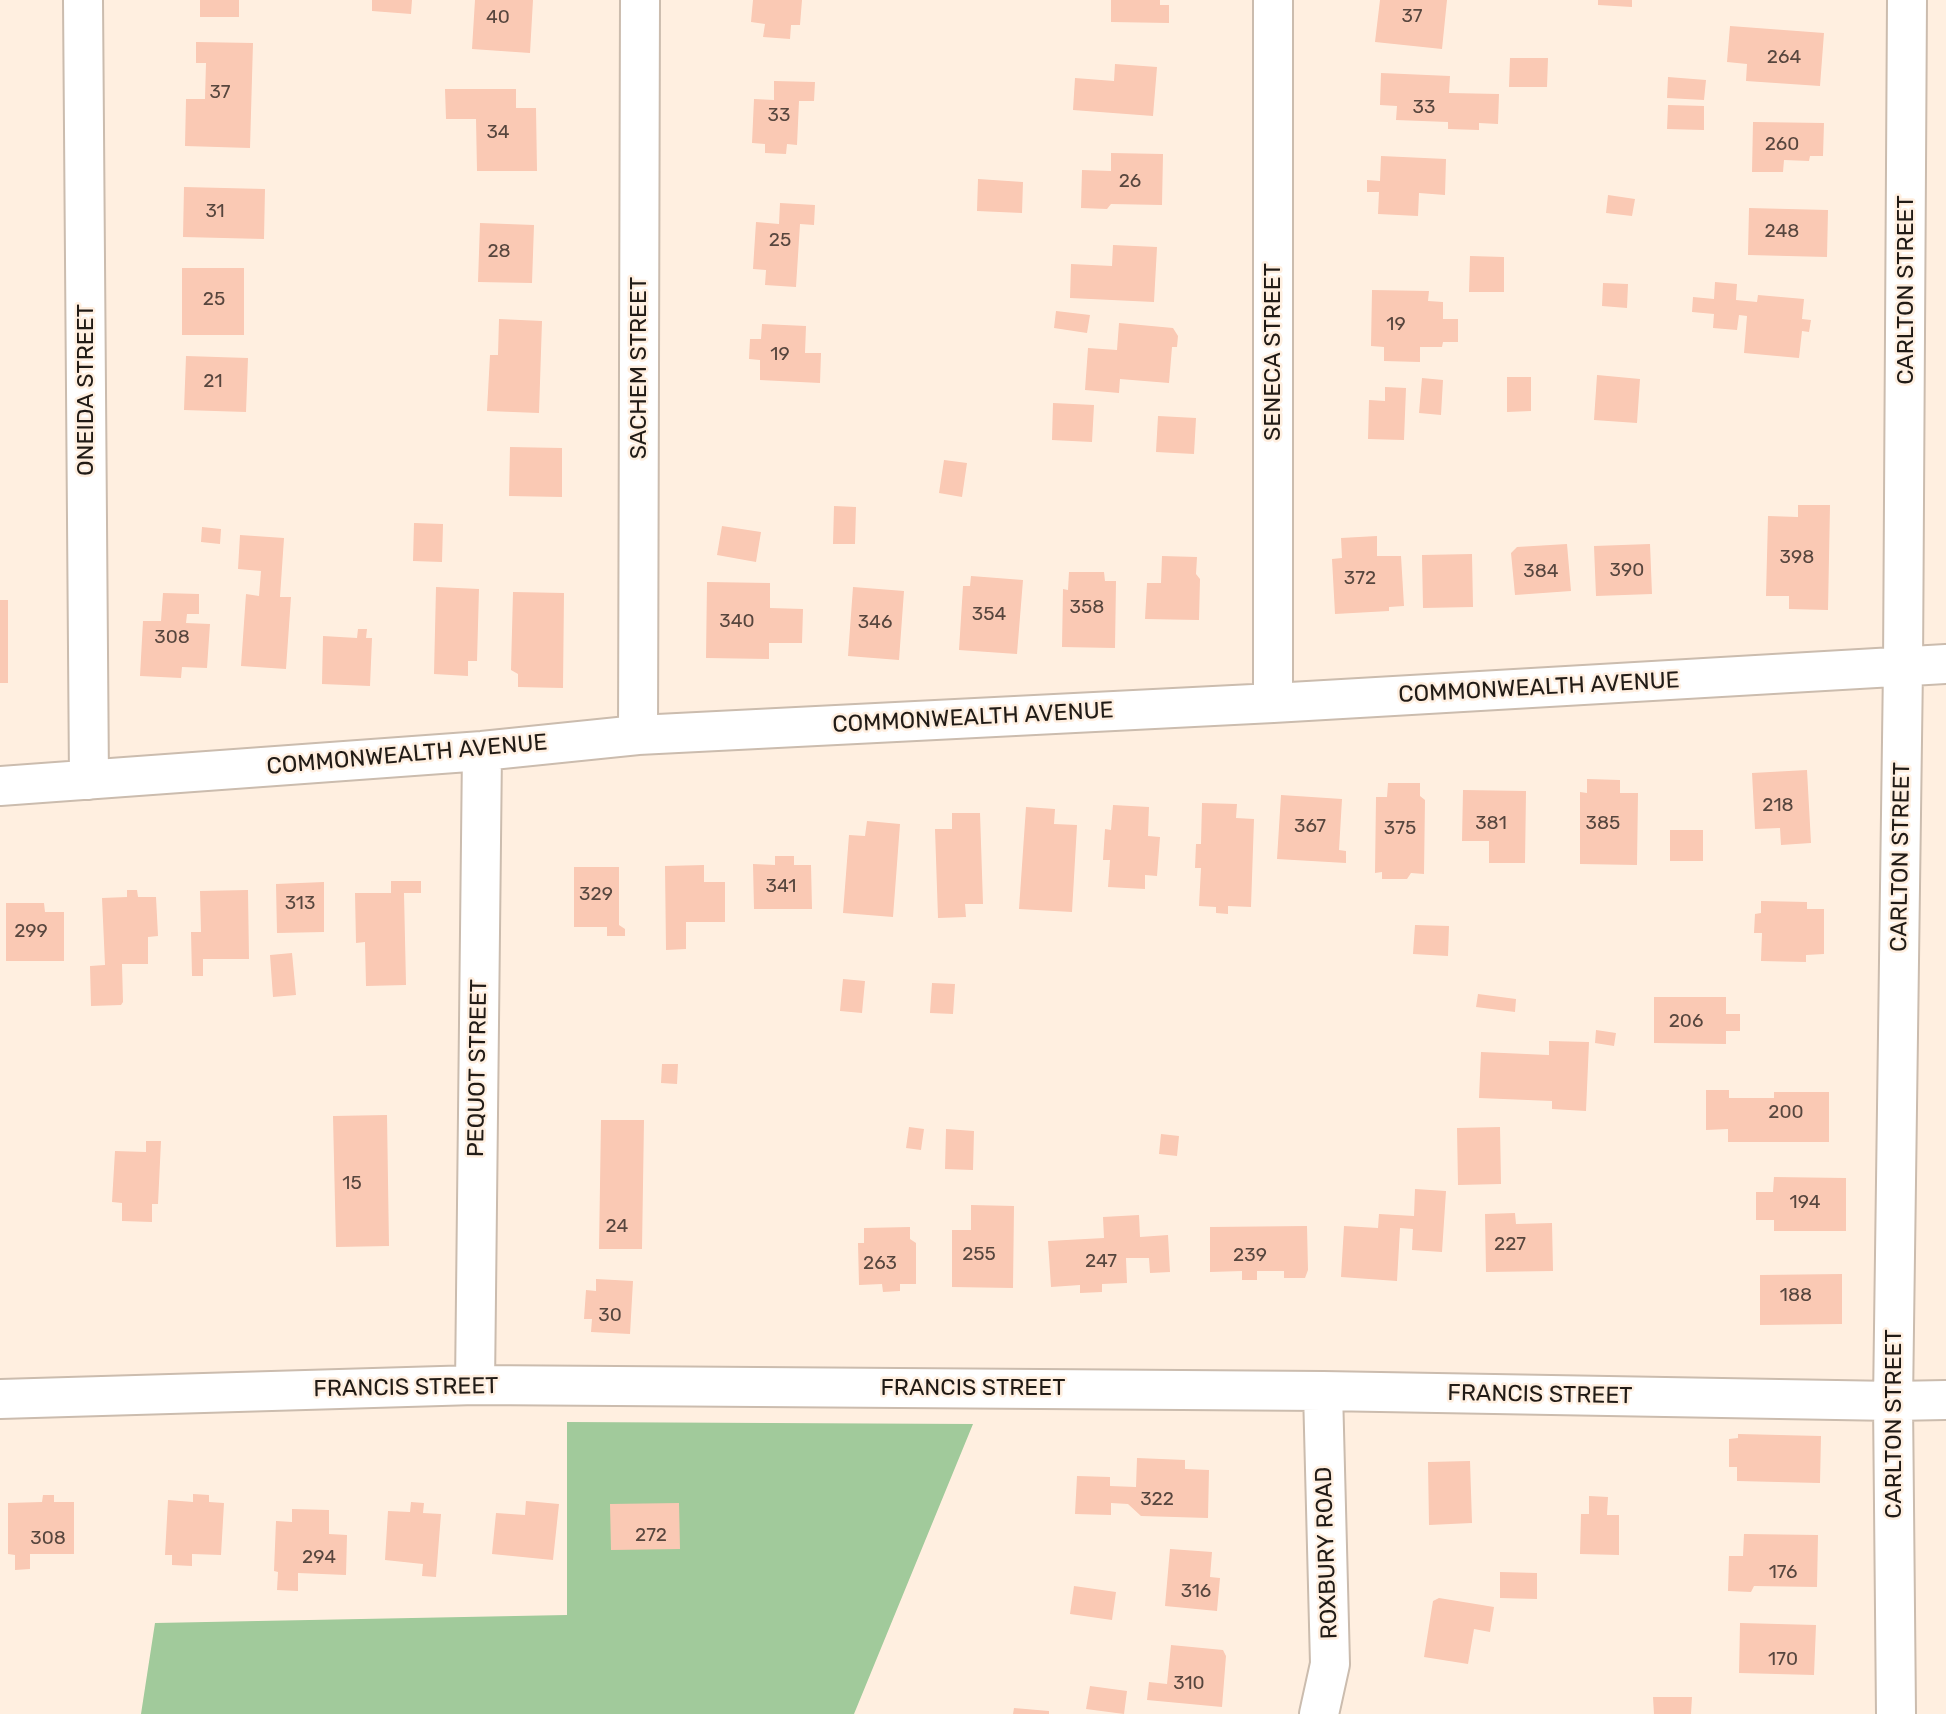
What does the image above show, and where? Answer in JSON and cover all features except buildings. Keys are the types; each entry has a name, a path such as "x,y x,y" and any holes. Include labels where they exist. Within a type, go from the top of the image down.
{"street":[{"name":"ONEIDA STREET","path":"83,0 89,780"},
{"name":"SACHEM STREET","path":"638,736 640,0"},
{"name":"SENECA STREET","path":"1273,0 1273,703"},
{"name":"CARLTON STREET","path":"1896,1714 1893,1401 1903,667 1908,0"},
{"name":"COMMONWEALTH AVENUE","path":"0,786 482,751 638,736 1946,664"},
{"name":"PEQUOT STREET","path":"475,1385 482,751"},
{"name":"FRANCIS STREET","path":"0,1399 475,1385 1323,1391 1946,1400"},
{"name":"ROXBURY ROAD","path":"1319,1714 1330,1664 1323,1391"}],"green space":[{"path":"567,1422 973,1424 854,1714 141,1714 155,1623 567,1615"}]}
